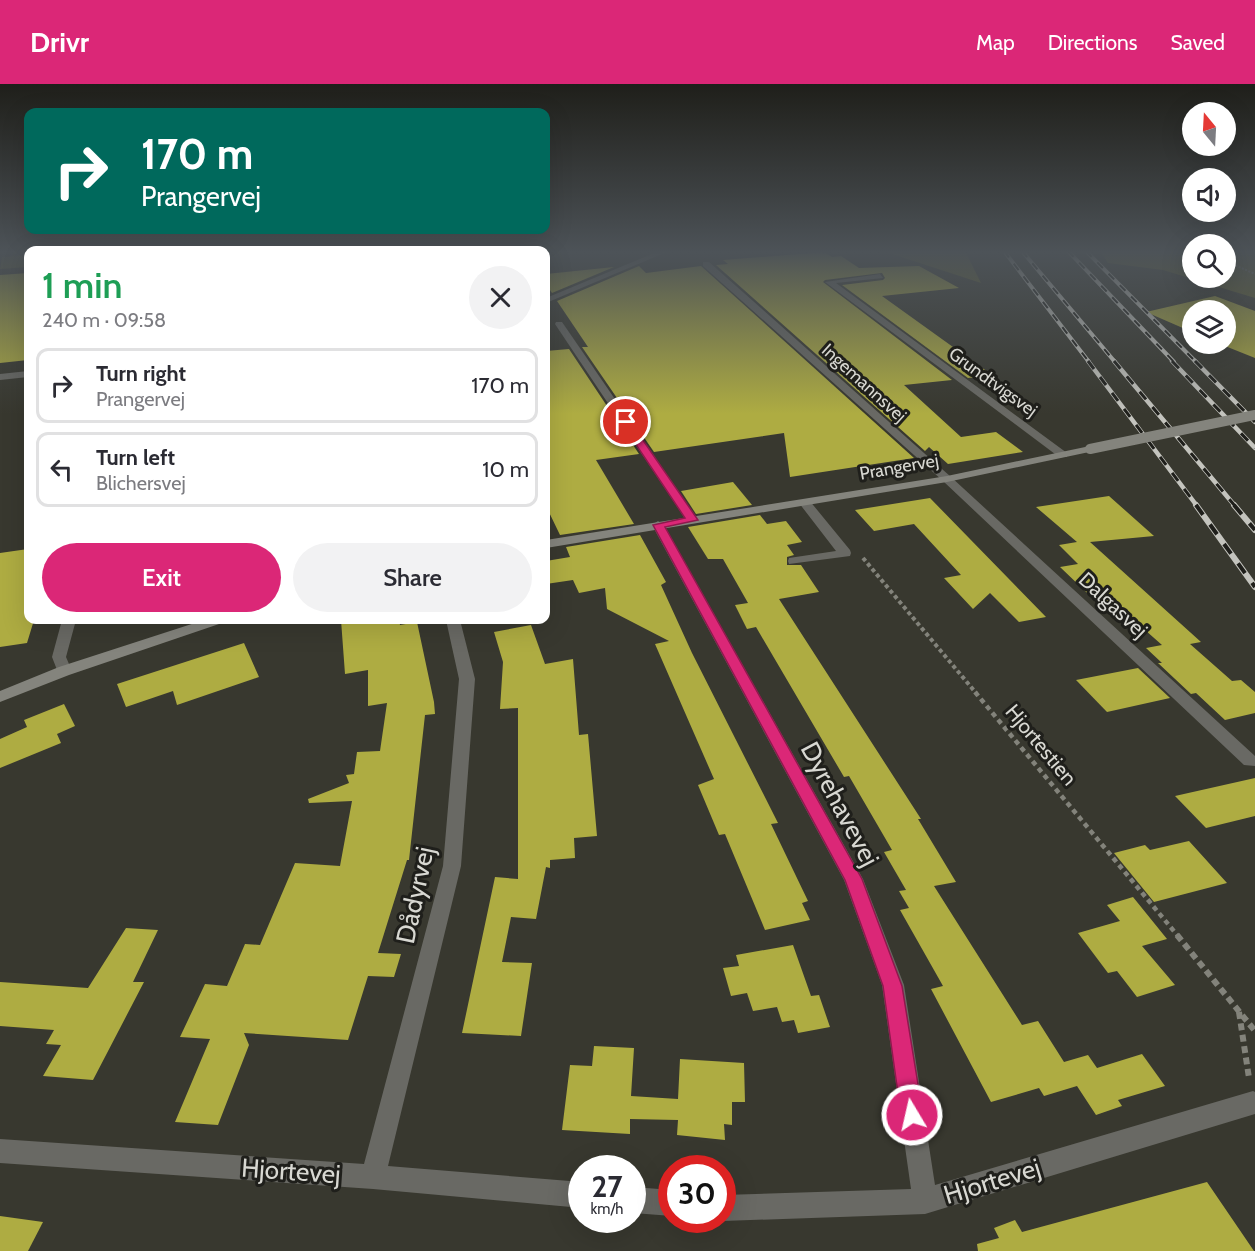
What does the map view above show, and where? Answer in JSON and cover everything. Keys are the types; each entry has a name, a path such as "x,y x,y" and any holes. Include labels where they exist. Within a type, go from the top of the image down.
{"street":[{"name":"Ingemannsvej","path":"752,305 947,479"},
{"name":"Grundtvigsvej","path":"861,305 1063,454"},
{"path":"559,324 692,520"},
{"path":"0,377 24,374"},
{"name":"Prangervej","path":"550,543 947,479 1255,415"},
{"name":"Dalgasvej","path":"947,479 1250,761"},
{"path":"794,561 845,553 805,503"},
{"name":"Dyrehavevej","path":"658,525 853,879 892,986 925,1201"},
{"path":"64,671 59,657 68,624"},
{"path":"0,697 64,671 205,624"},
{"name":"Dådyrvej","path":"373,1177 452,866 467,679 454,624"},
{"name":"Hjortevej","path":"736,1208 925,1201 1253,1103"},
{"name":"Hjortevej","path":"0,1151 373,1177 568,1194"}],"path":[{"name":"Hjortestien","path":"861,555 1255,1031"},
{"path":"1239,1011 1253,1103"}],"building":[{"path":"0,305 24,305 24,360 0,363"},
{"path":"560,305 745,305 914,458 790,477 784,433 654,452 582,347 588,347"},
{"path":"761,305 854,305 952,380 904,385 961,437 996,432 1023,452 948,464 929,447 925,451"},
{"path":"870,305 895,305 992,375 968,378"},
{"path":"1182,305 1182,328 1146,312"},
{"path":"1236,305 1255,311 1255,358 1236,350"},
{"path":"569,349 639,454 596,460 634,524 560,535 550,514 550,351"},
{"path":"733,482 752,505 696,514 681,491"},
{"path":"1109,496 1154,536 1090,542 1201,642 1190,644 1232,681 1241,680 1255,692 1255,713 1225,720 1196,693 1191,694 1158,663 1162,663 1146,648 1162,645 1120,608 1105,610 1060,567 1078,564 1059,545 1077,542 1036,507"},
{"path":"930,498 1046,617 1019,622 990,593 973,609 944,578 961,575 914,524 874,531 855,510"},
{"path":"760,515 767,524 786,521 802,542 787,545 794,555 787,557 787,565 801,565 819,592 779,599 921,819 918,819 956,882 934,886 1022,1025 1038,1021 1064,1062 1088,1055 1097,1068 1142,1054 1165,1086 1118,1100 1122,1106 1096,1115 1077,1086 1044,1096 1039,1088 991,1102 931,989 943,986 900,910 909,908 899,891 906,890 884,852 892,850 849,776 844,777 756,627 747,629 735,605 748,603 723,559 708,559 688,527"},
{"path":"640,535 666,582 661,585 692,653 778,823 771,824 808,901 802,903 810,920 765,930 725,834 719,835 698,785 714,779 655,644 669,641 607,609 605,588 579,593 573,580 550,583 550,560 570,557 566,547"},
{"path":"24,550 24,624 33,624 27,643 0,647 0,553"},
{"path":"341,624 417,624 435,714 425,715 409,860 407,860 378,953 401,954 394,977 368,976 348,1040 244,1033 249,1045 218,1125 175,1122 210,1039 180,1037 205,984 227,986 245,944 260,945 295,863 340,866 352,801 309,803 308,799 349,783 346,775 354,774 357,752 380,751 387,703 368,706 368,670 345,674"},
{"path":"531,625 545,664 573,659 579,735 588,734 597,836 574,838 575,858 550,860 550,868 546,867 536,919 511,917 502,962 532,963 521,1036 462,1033 495,877 518,879 518,708 500,709 503,662 494,632"},
{"path":"244,643 259,677 177,705 173,691 126,707 117,684"},
{"path":"1138,668 1170,698 1107,712 1076,680"},
{"path":"64,704 75,726 57,734 61,743 0,768 0,739 27,727 24,720"},
{"path":"1255,778 1255,816 1206,828 1175,796"},
{"path":"1189,841 1227,883 1154,902 1114,853 1145,845 1150,850"},
{"path":"1133,897 1167,939 1142,946 1175,985 1137,997 1117,971 1108,973 1078,933 1120,921 1107,905"},
{"path":"126,928 158,930 133,982 144,982 93,1080 43,1076 61,1045 46,1044 54,1030 0,1026 0,982 88,988"},
{"path":"793,945 811,996 819,995 830,1027 798,1033 794,1020 782,1022 777,1007 753,1011 747,993 731,996 723,968 739,966 736,955"},
{"path":"594,1046 634,1048 631,1096 678,1099 680,1059 744,1063 745,1102 732,1102 732,1125 724,1124 725,1140 677,1135 678,1120 630,1119 630,1134 562,1130 570,1065 592,1066"},
{"path":"1207,1182 1254,1251 978,1251 977,1244 999,1238 994,1228 1015,1220 1022,1232"},
{"path":"0,1216 43,1222 28,1251 0,1251"}],"railway":[{"path":"1046,305 1089,362"},
{"path":"1068,305 1115,362"},
{"path":"1120,305 1174,362"},
{"path":"1140,305 1196,362"},
{"path":"1088,361 1197,506"},
{"path":"1114,361 1235,506"},
{"path":"1172,361 1255,448"},
{"path":"1195,361 1255,422"},
{"path":"1196,505 1255,587"},
{"path":"1234,505 1255,530"}],"route":[{"path":"626,422 692,520 658,525 853,879 892,986 912,1115"}]}
